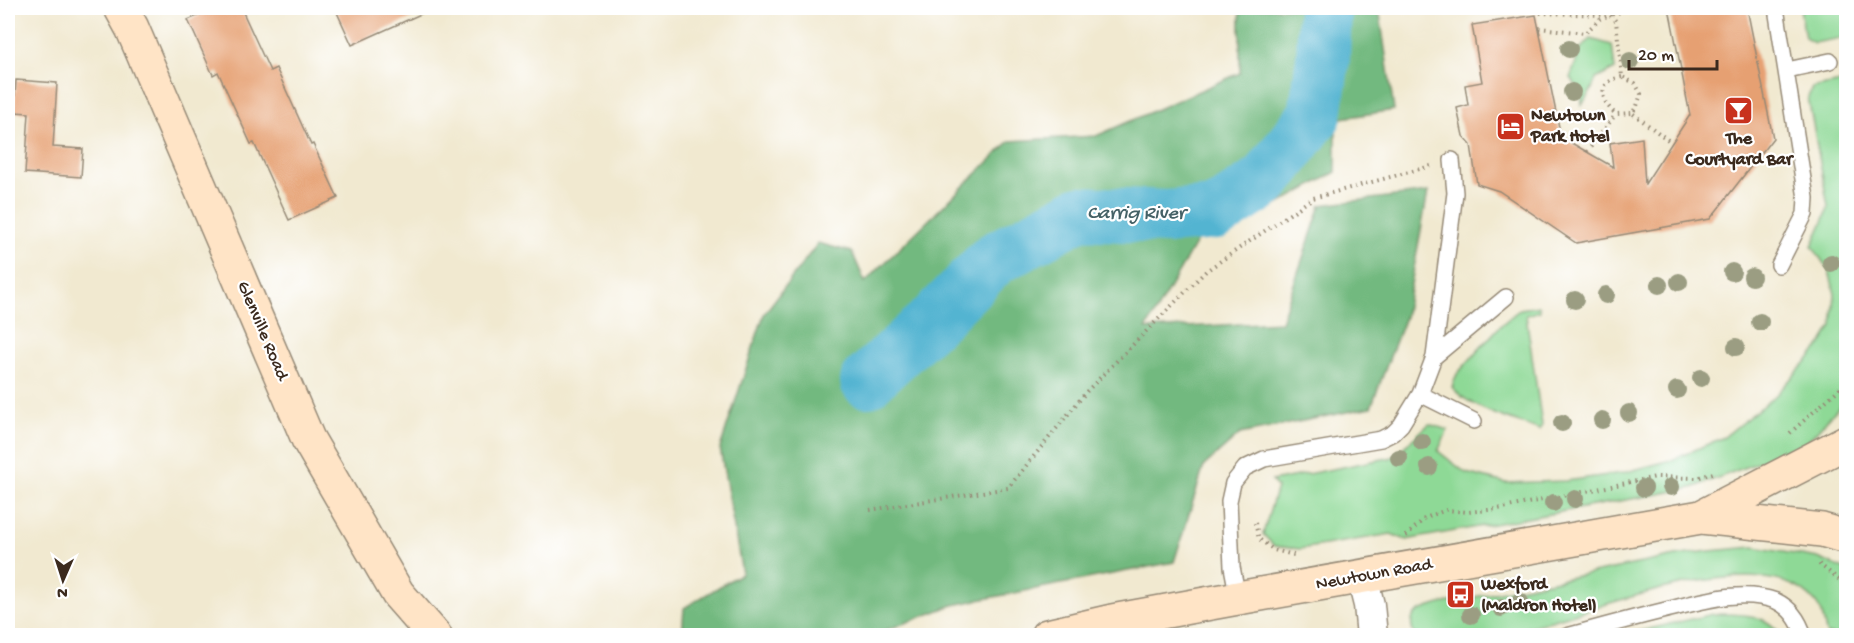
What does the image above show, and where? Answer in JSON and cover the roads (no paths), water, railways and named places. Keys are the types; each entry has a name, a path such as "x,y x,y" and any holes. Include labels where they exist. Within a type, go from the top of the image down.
{"main road":[{"name":"Glenville Road","path":"121,8 132,28 308,439 398,594 435,636"},
{"name":"Newtown Road","path":"1701,518 1846,442"},
{"name":"Newtown Road","path":"1047,636 1112,621 1238,598 1701,518 1822,530 1846,537"}],"street":[{"path":"1362,577 1369,605 1372,636"}],"lane":[{"path":"1776,8 1806,198 1805,214 1779,266"},
{"path":"1787,69 1830,61"},
{"path":"1238,598 1232,567 1229,501 1233,483 1245,468 1264,459 1381,439 1393,433 1401,425 1420,394 1434,357 1455,193 1452,160"},
{"path":"1434,357 1506,297"},
{"path":"1420,394 1474,422"},
{"path":"1567,636 1710,600 1750,596 1776,602 1790,610 1800,622 1804,636"}],"waterway":[{"name":"Carrig River","path":"867,381 938,316 994,259 1080,213 1167,217 1216,213 1264,182 1315,115 1323,58 1325,8"}],"place":[{"name":"The Courtyard Bar","path":"1739,110"},
{"name":"Newtown Park Hotel","path":"1510,126"},
{"name":"Wexford (Maldron Hotel)","path":"1460,595"}]}
